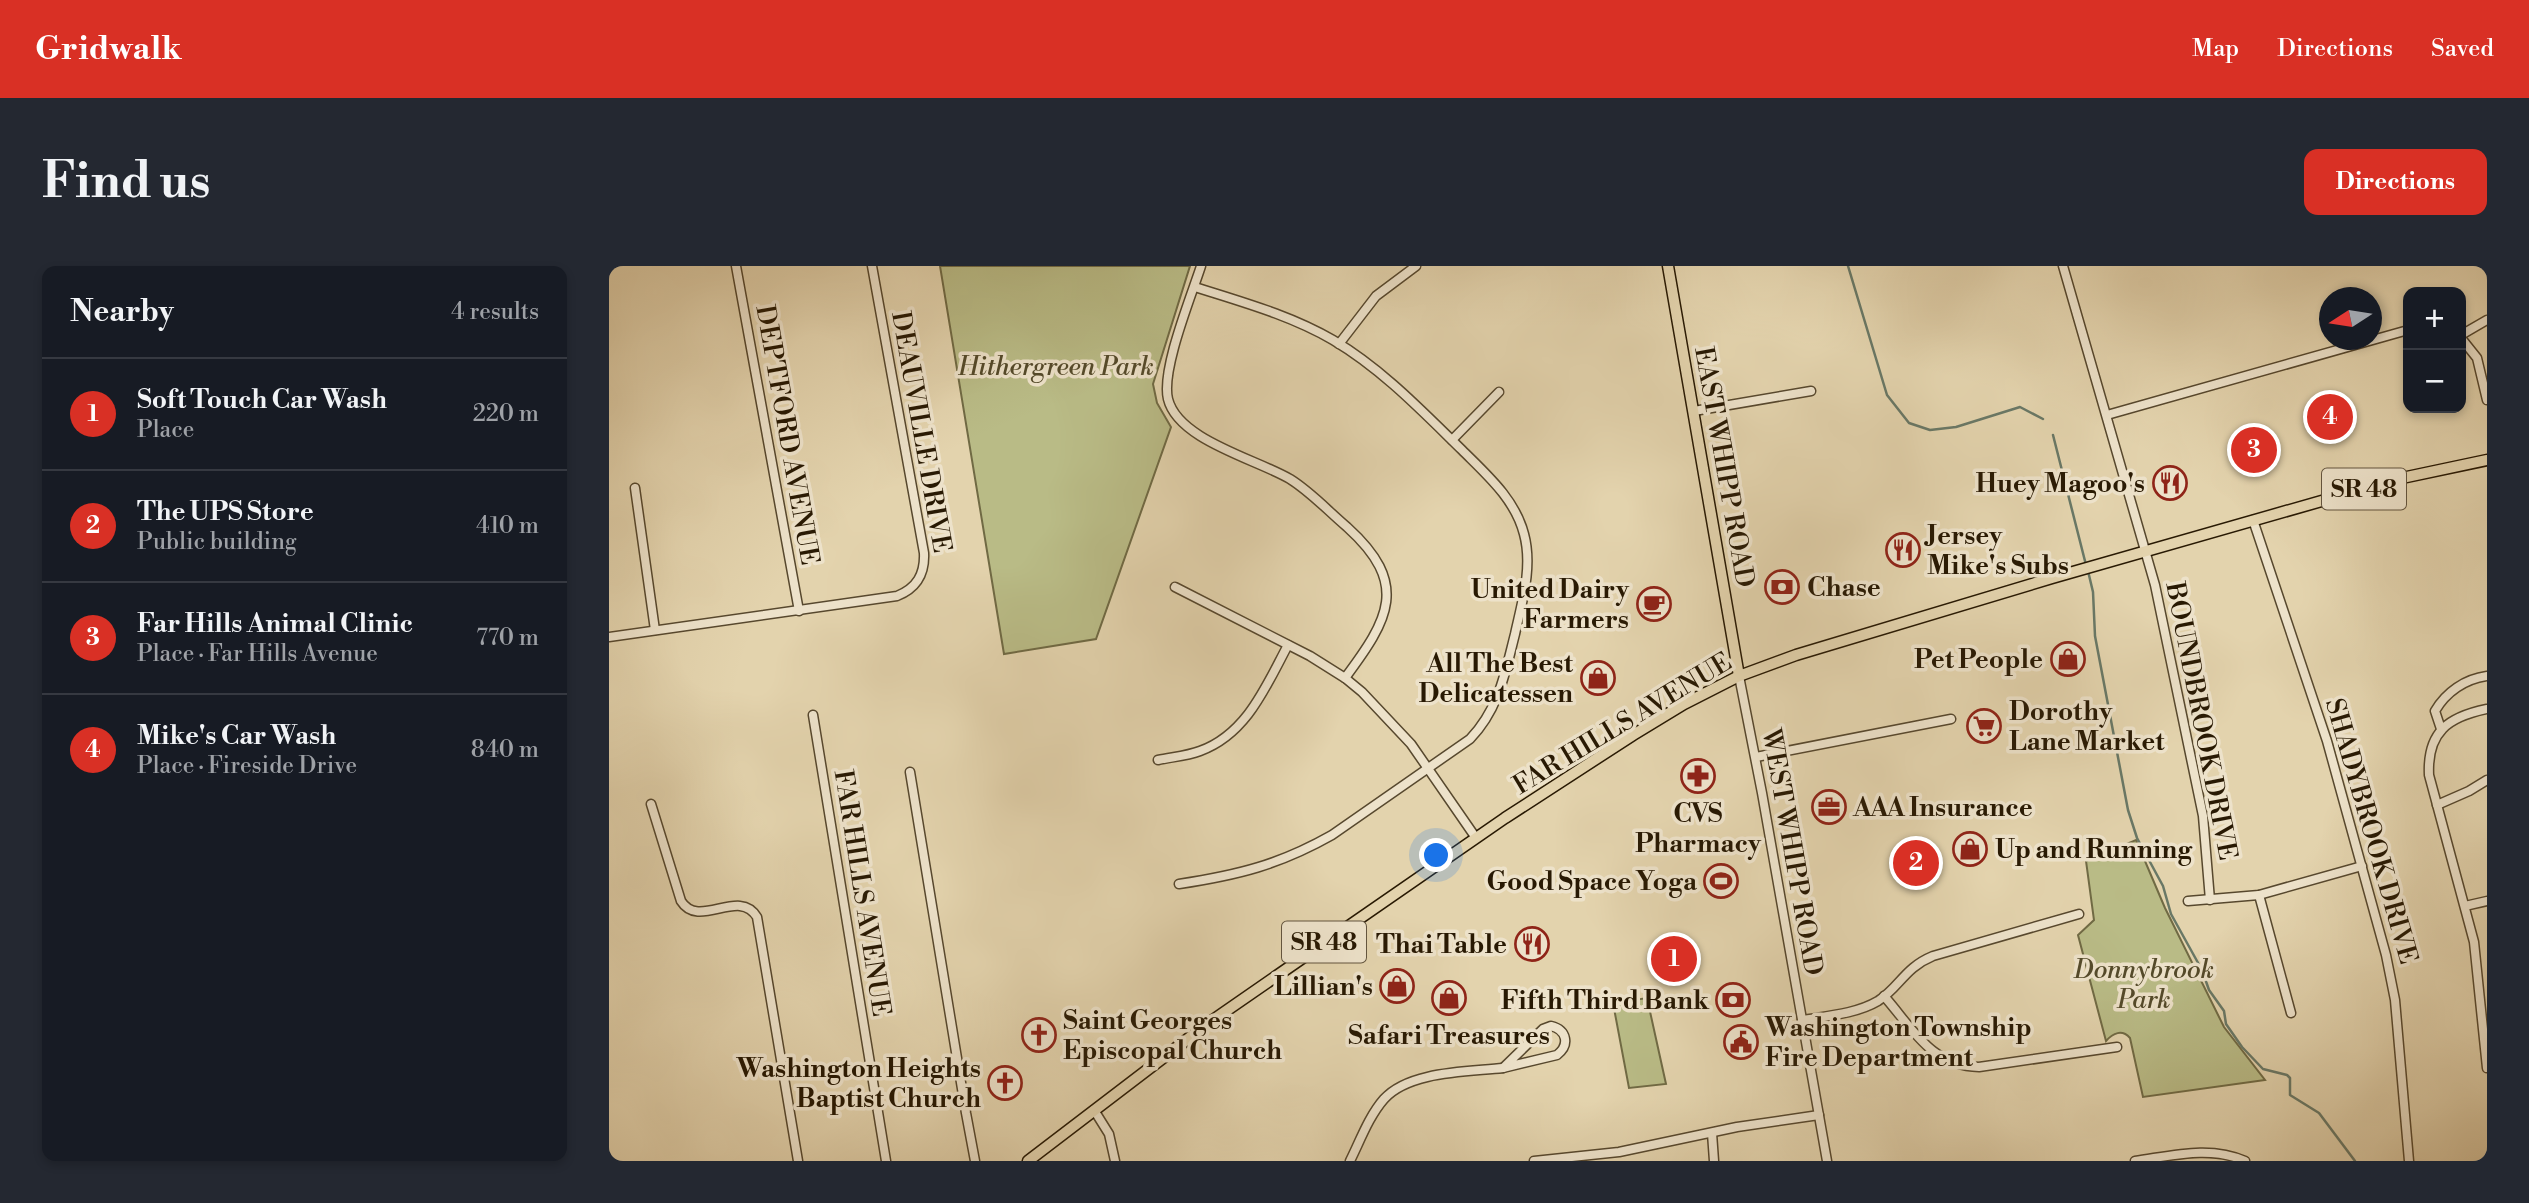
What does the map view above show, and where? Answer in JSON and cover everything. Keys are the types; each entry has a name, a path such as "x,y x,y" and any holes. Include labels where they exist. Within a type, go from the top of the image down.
{"main road":[{"name":"EAST WHIPP ROAD","path":"1670,266 1739,676"},
{"name":"FAR HILLS AVENUE","path":"1028,1161 1221,1014 1476,838 1633,735 1684,704 1739,676 1798,654 2093,566 2416,474 2487,460"}],"street":[{"name":"DEPTFORD AVENUE","path":"736,266 799,611"},
{"name":"DEAUVILLE DRIVE","path":"609,637 897,596 907,592 915,584 923,570 924,552 872,266"},
{"path":"1201,266 1167,379 1168,401 1176,416 1191,430 1289,478 1304,489 1366,546 1382,570 1386,592 1384,615 1376,634 1345,678"},
{"path":"1339,344 1376,296 1416,266"},
{"name":"BOUNDBROOK DRIVE","path":"2063,266 2108,415 2158,599 2203,816 2210,900"},
{"path":"1179,884 1241,873 1290,857 1332,835 1469,739 1487,720 1495,705 1520,614 1528,567 1524,535 1507,498 1452,440 1383,375 1339,344 1275,313 1195,286"},
{"path":"2466,334 2487,320"},
{"path":"2108,415 2403,331"},
{"path":"2466,344 2477,358 2487,400"},
{"path":"1694,411 1811,391"},
{"path":"1452,440 1499,392"},
{"path":"635,488 655,631"},
{"name":"SHADYBROOK DRIVE","path":"2253,520 2327,741 2386,955 2395,1000 2409,1161"},
{"path":"1175,587 1288,645 1345,678 1396,726 1476,838"},
{"path":"1158,760 1201,751 1233,731 1254,708 1288,645"},
{"name":"WEST WHIPP ROAD","path":"1739,676 1756,757 1827,1161"},
{"path":"2441,729 2435,711 2441,700 2476,677 2487,676"},
{"path":"2487,709 2462,715 2441,729 2432,744 2428,762 2428,775 2465,906 2484,995 2487,1068"},
{"name":"FAR HILLS AVENUE","path":"813,715 885,1161"},
{"path":"1756,757 1951,719"},
{"path":"910,772 975,1161"},
{"path":"2437,805 2487,780"},
{"path":"651,804 681,901 686,909 698,913 744,906 757,917 798,1161"},
{"path":"2188,901 2259,895 2362,866"},
{"path":"2259,895 2291,1013"},
{"path":"2465,906 2487,901"},
{"path":"1802,1020 1859,1009 1884,996 1906,972 1933,956 2080,914"},
{"path":"1884,996 1933,1052 1946,1061 1959,1065 1979,1067 2117,1047"},
{"path":"1350,1161 1379,1106 1396,1087 1419,1079 1503,1068 1557,1055 1565,1047 1564,1034 1557,1028 1543,1029 1503,1068"},
{"path":"1094,1110 1109,1134 1115,1161"},
{"path":"1534,1161 1606,1158 1712,1133 1819,1115"},
{"path":"1712,1133 1714,1161"},
{"path":"2135,1161 2207,1152 2234,1156 2245,1161"}],"green space":[{"name":"Hithergreen Park","path":"940,266 1190,266 1153,384 1157,403 1171,427 1096,639 1004,654"},
{"name":"Donnybrook Park","path":"2136,840 2165,908 2224,1027 2265,1080 2143,1097 2130,1038 2118,1033 2106,1041 2078,935 2094,920 2086,861"},
{"path":"1647,998 1666,1084 1629,1088 1613,1003"}],"waterway":[{"path":"1848,266 1887,395 1909,423 1930,430 1956,427 2020,407 2043,419"},
{"path":"2053,435 2086,565"},
{"path":"2088,571 2093,592 2095,636 2128,810 2137,838 2163,886 2171,914 2202,970 2209,990 2224,1011 2226,1024 2242,1047 2263,1069 2290,1078 2290,1095 2319,1113 2355,1161"}],"place":[{"name":"Mike's Car Wash","path":"2330,417"},
{"name":"Far Hills Animal Clinic","path":"2254,450"},
{"name":"Huey Magoo's","path":"2170,483"},
{"name":"Jersey Mike's Subs","path":"1903,550"},
{"name":"Chase","path":"1782,587"},
{"name":"United Dairy Farmers","path":"1654,604"},
{"name":"Pet People","path":"2068,659"},
{"name":"All The Best Delicatessen","path":"1598,678"},
{"name":"Dorothy Lane Market","path":"1984,726"},
{"name":"CVS Pharmacy","path":"1698,776"},
{"name":"AAA Insurance","path":"1829,807"},
{"name":"Up and Running","path":"1970,849"},
{"name":"The UPS Store","path":"1916,863"},
{"name":"Good Space Yoga","path":"1721,881"},
{"name":"Thai Table","path":"1532,944"},
{"name":"Soft Touch Car Wash","path":"1674,959"},
{"name":"Lillian's","path":"1397,986"},
{"name":"Safari Treasures","path":"1449,998"},
{"name":"Fifth Third Bank","path":"1733,1000"},
{"name":"Saint Georges Episcopal Church","path":"1039,1035"},
{"name":"Washington Township Fire Department","path":"1741,1042"},
{"name":"Washington Heights Baptist Church","path":"1005,1083"}]}
